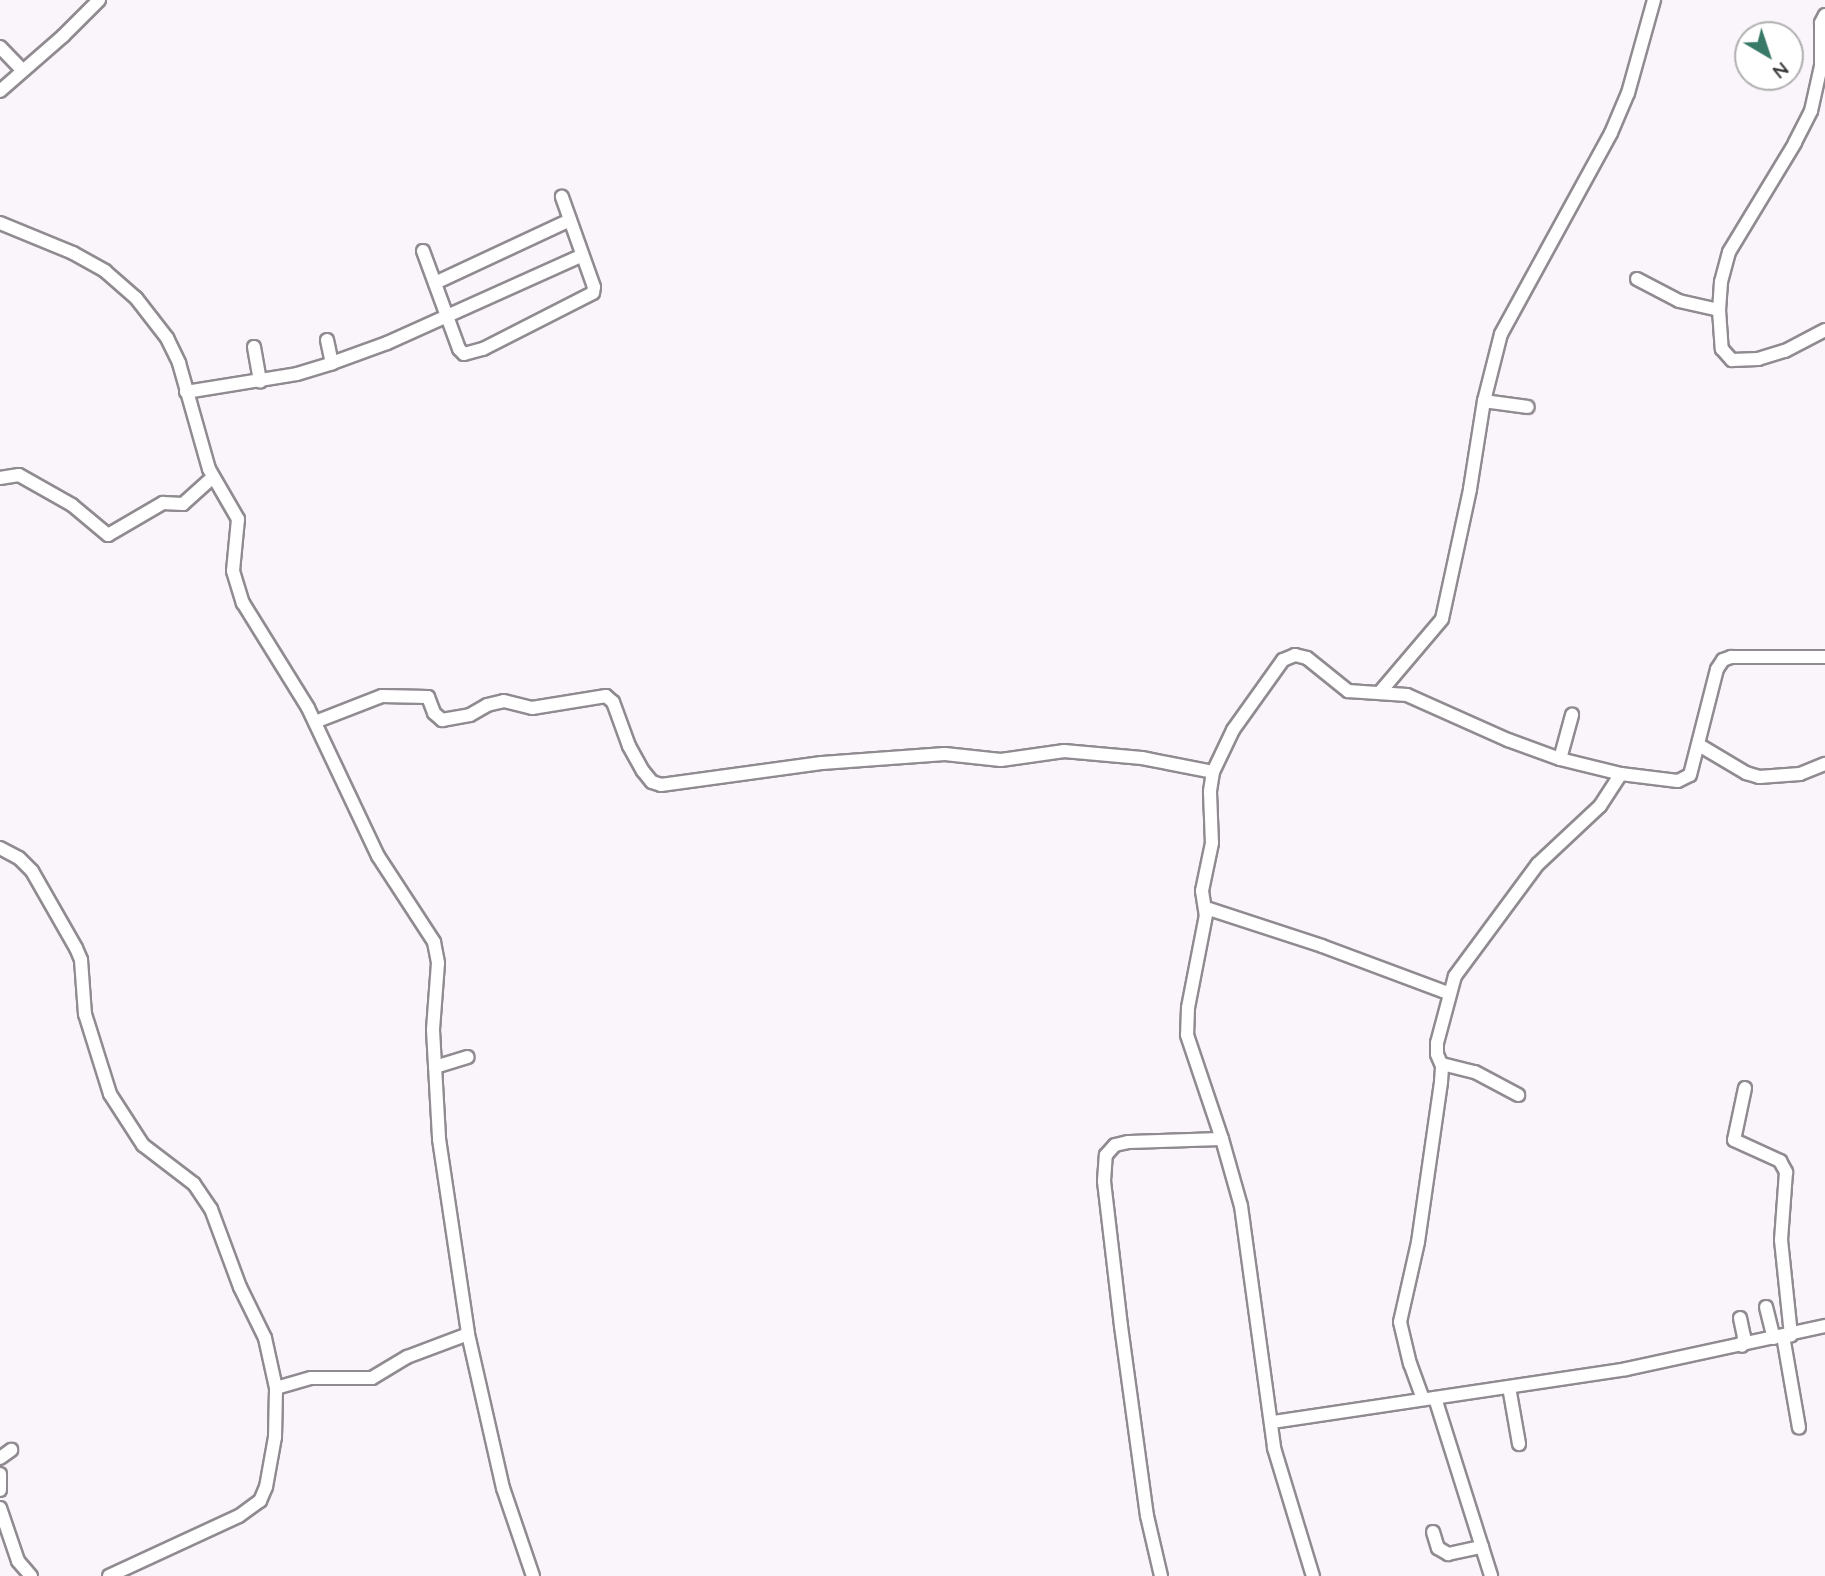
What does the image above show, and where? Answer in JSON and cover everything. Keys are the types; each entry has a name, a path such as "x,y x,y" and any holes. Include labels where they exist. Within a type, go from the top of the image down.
{"street":[{"path":"0,90 63,36 99,0"},
{"path":"1381,691 1442,619 1470,489 1484,401 1505,325 1595,169 1628,93 1654,0"},
{"path":"1825,15 1821,23 1822,58 1811,111 1795,143 1729,252 1719,310 1722,349 1732,360 1758,359 1785,351 1825,330"},
{"path":"0,47 22,70"},
{"path":"423,251 445,317 461,352 469,354 483,349 592,295 594,287 562,197"},
{"path":"435,283 570,220"},
{"path":"0,223 88,260 116,279 136,298 167,338 179,363 201,447 238,520 233,565 236,589 251,619 315,722 378,856 434,942 438,963 433,1030 439,1139 468,1334 503,1488 533,1576"},
{"path":"186,392 260,381 332,363 445,317 581,256"},
{"path":"1637,279 1679,301 1719,310"},
{"path":"327,340 332,363"},
{"path":"254,347 260,381"},
{"path":"1484,401 1528,407"},
{"path":"0,478 19,475 72,505 108,535 163,503 183,504 214,477"},
{"path":"1313,1576 1274,1448 1273,1422 1245,1225 1222,1139 1186,1035 1188,1008 1206,908 1202,891 1212,843 1210,792 1213,772 1233,730 1288,656 1307,658 1348,691 1381,691 1407,695 1508,740 1560,759 1621,774 1682,780 1690,775 1717,669 1723,660 1731,657 1825,657"},
{"path":"315,722 382,696 428,697 434,713 442,720 465,717 487,705 503,701 532,708 607,696 613,702 629,746 643,771 652,782 661,785 822,763 944,754 1001,760 1064,751 1142,758 1213,772"},
{"path":"1560,759 1572,715"},
{"path":"1699,745 1746,773 1759,777 1800,774 1825,764"},
{"path":"1491,1576 1429,1399 1409,1364 1400,1322 1421,1226 1442,1064 1437,1049 1448,993 1462,964 1538,864 1600,806 1621,774"},
{"path":"0,848 28,866 76,948 81,960 85,1014 110,1094 143,1144 194,1184 211,1209 240,1287 265,1338 276,1388 275,1437 266,1487 260,1500 239,1516 109,1576"},
{"path":"1206,908 1296,937 1448,993"},
{"path":"435,1067 468,1057"},
{"path":"1442,1064 1475,1072 1518,1095"},
{"path":"1745,1088 1734,1140 1780,1161 1786,1172 1781,1240 1783,1336 1798,1428"},
{"path":"1161,1576 1147,1516 1121,1326 1104,1181 1106,1155 1115,1145 1128,1142 1222,1139"},
{"path":"1766,1307 1783,1336"},
{"path":"1740,1318 1744,1332 1742,1346"},
{"path":"1273,1422 1614,1371 1742,1346 1825,1326"},
{"path":"276,1388 311,1378 372,1378 407,1357 468,1334"},
{"path":"1509,1387 1519,1444"},
{"path":"0,1475 0,1490"},
{"path":"0,1508 18,1561 31,1576"},
{"path":"1433,1532 1438,1548 1448,1553 1482,1547"}]}
